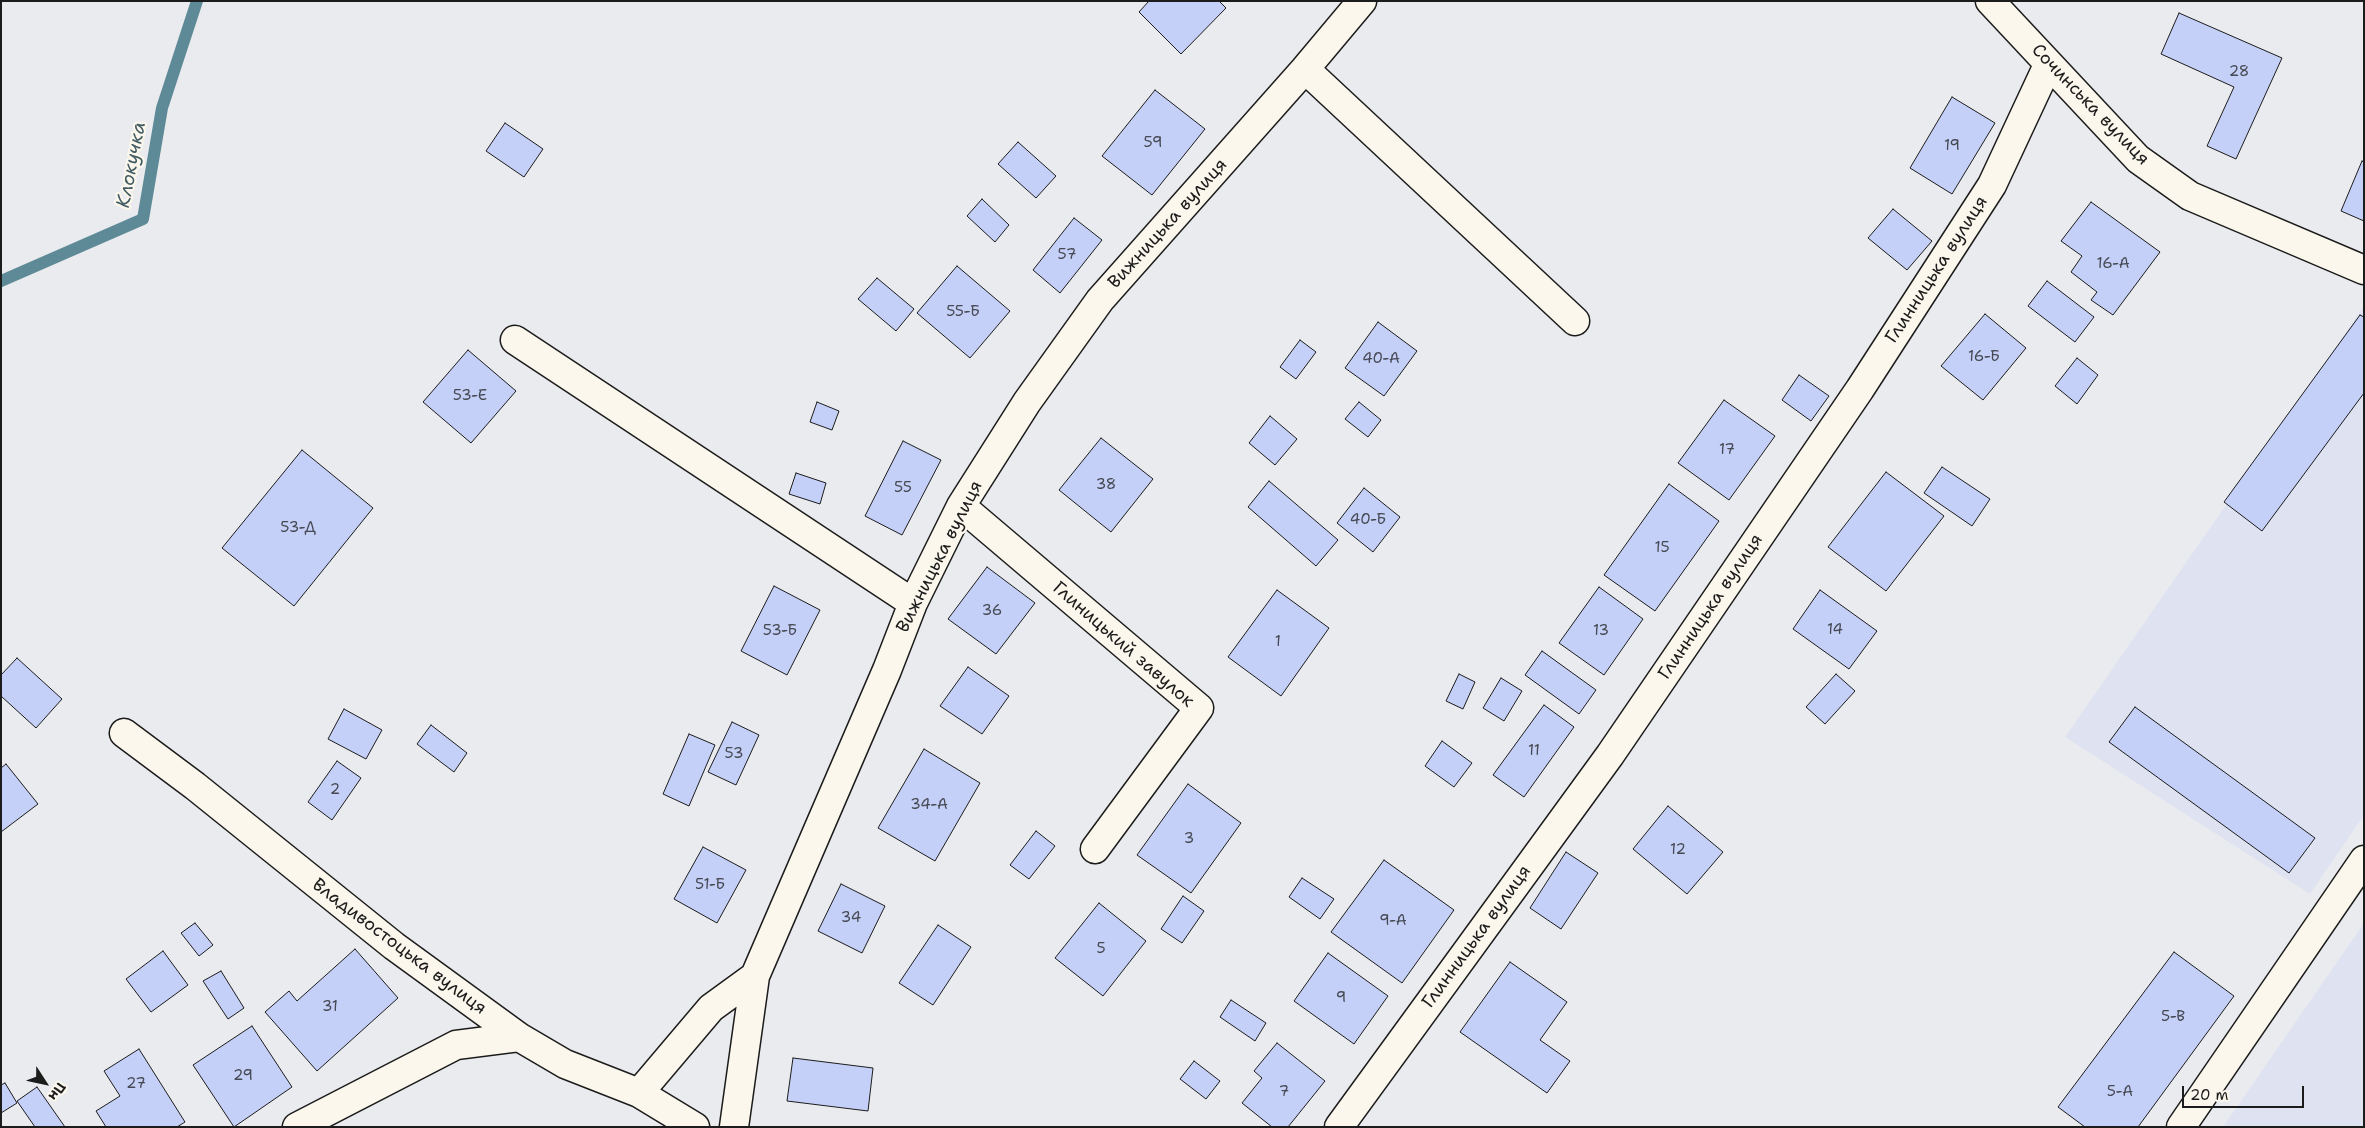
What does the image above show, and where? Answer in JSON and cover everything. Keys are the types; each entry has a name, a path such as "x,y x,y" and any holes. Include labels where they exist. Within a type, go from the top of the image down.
{"street":[{"name":"Вижницька вулиця","path":"734,1127 755,976 887,670 913,603 962,506 1027,402 1100,300 1305,69 1362,1"},
{"name":"Сочинська вулиця","path":"1992,2 2138,159 2190,196 2364,270"},
{"name":"Глинницька вулиця","path":"1338,1127 1610,755 1860,389 1992,185 2048,64"},
{"path":"1305,69 1575,321"},
{"path":"514,340 913,603"},
{"name":"Глиницький завулок","path":"962,506 1199,708 1096,850"},
{"name":"Владивостоцька вулиця","path":"124,733 195,786 394,946 519,1037 565,1064 639,1093 695,1127"},
{"path":"2181,1127 2364,861"},
{"path":"639,1093 711,1008 755,976"},
{"path":"297,1127 456,1045 519,1037"}],"shaded area":[{"path":"2364,306 2364,815 2310,894 2065,737"},
{"path":"2364,923 2364,1127 2223,1127"}],"building":[{"path":"1149,1 1219,1 1226,8 1181,54 1139,12"},
{"path":"2179,13 2282,58 2236,159 2207,146 2234,87 2161,54"},
{"path":"1155,90 1205,129 1152,195 1102,156"},
{"path":"1952,97 1995,123 1952,194 1910,168"},
{"path":"505,123 543,149 524,177 486,151"},
{"path":"1018,142 1056,176 1036,198 998,164"},
{"path":"2362,161 2364,162 2364,221 2341,211"},
{"path":"982,199 1009,225 995,242 967,216"},
{"path":"2091,202 2160,252 2113,315 2091,300 2097,292 2071,272 2082,256 2061,241"},
{"path":"1893,209 1932,241 1907,270 1868,238"},
{"path":"1074,218 1102,240 1060,293 1033,270"},
{"path":"957,266 1010,311 970,358 917,313"},
{"path":"877,278 914,309 896,331 858,299"},
{"path":"2047,281 2094,317 2075,342 2028,306"},
{"path":"1985,314 2026,348 1983,400 1941,366"},
{"path":"2360,315 2364,317 2364,393 2262,531 2224,502"},
{"path":"1378,322 1417,351 1384,396 1345,368"},
{"path":"1300,340 1316,352 1296,379 1280,367"},
{"path":"468,350 516,391 471,443 423,402"},
{"path":"2077,358 2098,375 2077,404 2055,386"},
{"path":"1799,375 1829,396 1811,421 1782,400"},
{"path":"1724,400 1775,436 1729,500 1678,463"},
{"path":"817,402 839,411 832,430 810,422"},
{"path":"1359,402 1381,420 1368,437 1345,419"},
{"path":"1270,416 1297,439 1275,465 1249,443"},
{"path":"1101,438 1153,479 1111,532 1059,490"},
{"path":"903,441 941,460 902,535 865,516"},
{"path":"302,450 373,508 294,606 222,548"},
{"path":"1942,467 1990,499 1972,526 1924,493"},
{"path":"1886,472 1944,516 1886,591 1828,547"},
{"path":"796,473 826,483 820,504 789,494"},
{"path":"1269,481 1338,540 1316,566 1248,507"},
{"path":"1669,484 1719,521 1655,611 1604,575"},
{"path":"1364,488 1400,517 1373,552 1337,523"},
{"path":"987,567 1035,603 996,654 948,619"},
{"path":"774,586 820,610 787,675 741,651"},
{"path":"1599,587 1643,619 1604,675 1559,643"},
{"path":"1277,590 1329,628 1281,696 1228,657"},
{"path":"1820,590 1877,631 1849,669 1793,629"},
{"path":"1542,651 1596,690 1579,714 1525,675"},
{"path":"17,658 62,699 36,728 1,696 1,675"},
{"path":"968,667 1009,696 982,734 940,706"},
{"path":"1459,674 1475,682 1463,709 1446,701"},
{"path":"1836,674 1855,691 1825,724 1806,707"},
{"path":"1501,678 1522,691 1504,721 1483,708"},
{"path":"1544,705 1574,727 1524,797 1493,775"},
{"path":"2135,707 2315,838 2289,873 2109,742"},
{"path":"344,709 382,730 366,759 328,739"},
{"path":"732,722 759,735 736,785 708,772"},
{"path":"431,725 467,753 454,772 417,744"},
{"path":"689,734 715,745 689,806 663,794"},
{"path":"1442,741 1472,763 1454,787 1425,766"},
{"path":"924,749 980,783 935,861 878,828"},
{"path":"337,761 361,778 332,820 308,802"},
{"path":"6,764 38,804 1,832 1,768"},
{"path":"1188,784 1241,823 1191,893 1137,855"},
{"path":"1668,806 1723,852 1687,894 1633,849"},
{"path":"1036,831 1055,846 1029,879 1010,865"},
{"path":"703,847 746,870 717,923 674,899"},
{"path":"1566,852 1598,873 1561,929 1530,908"},
{"path":"1384,860 1454,910 1402,983 1331,932"},
{"path":"1302,878 1334,899 1320,919 1289,897"},
{"path":"841,884 885,906 862,953 818,931"},
{"path":"1183,896 1204,911 1182,943 1161,929"},
{"path":"1099,903 1146,941 1103,996 1055,958"},
{"path":"195,923 213,945 199,956 181,933"},
{"path":"938,925 971,947 933,1005 899,983"},
{"path":"355,949 398,998 317,1071 265,1012 289,991 297,1001"},
{"path":"163,951 188,985 151,1012 126,979"},
{"path":"2174,952 2234,996 2138,1127 2085,1127 2058,1107"},
{"path":"1328,953 1388,996 1354,1044 1294,1001"},
{"path":"1510,962 1567,1002 1540,1040 1570,1061 1547,1093 1460,1032"},
{"path":"221,971 244,1008 228,1019 203,981"},
{"path":"1231,1000 1266,1023 1255,1041 1220,1017"},
{"path":"252,1026 292,1087 234,1127 193,1065"},
{"path":"1277,1043 1325,1081 1288,1127 1272,1127 1242,1103 1262,1078 1254,1071"},
{"path":"139,1049 185,1122 177,1127 106,1127 96,1111 120,1096 104,1071"},
{"path":"793,1058 873,1068 868,1111 787,1101"},
{"path":"1194,1061 1220,1081 1206,1099 1180,1079"},
{"path":"5,1083 17,1103 1,1113 1,1085"},
{"path":"37,1087 65,1127 35,1127 17,1101"}],"waterway":[{"name":"Клокучка","path":"1,281 143,219 162,108 197,1"}]}
